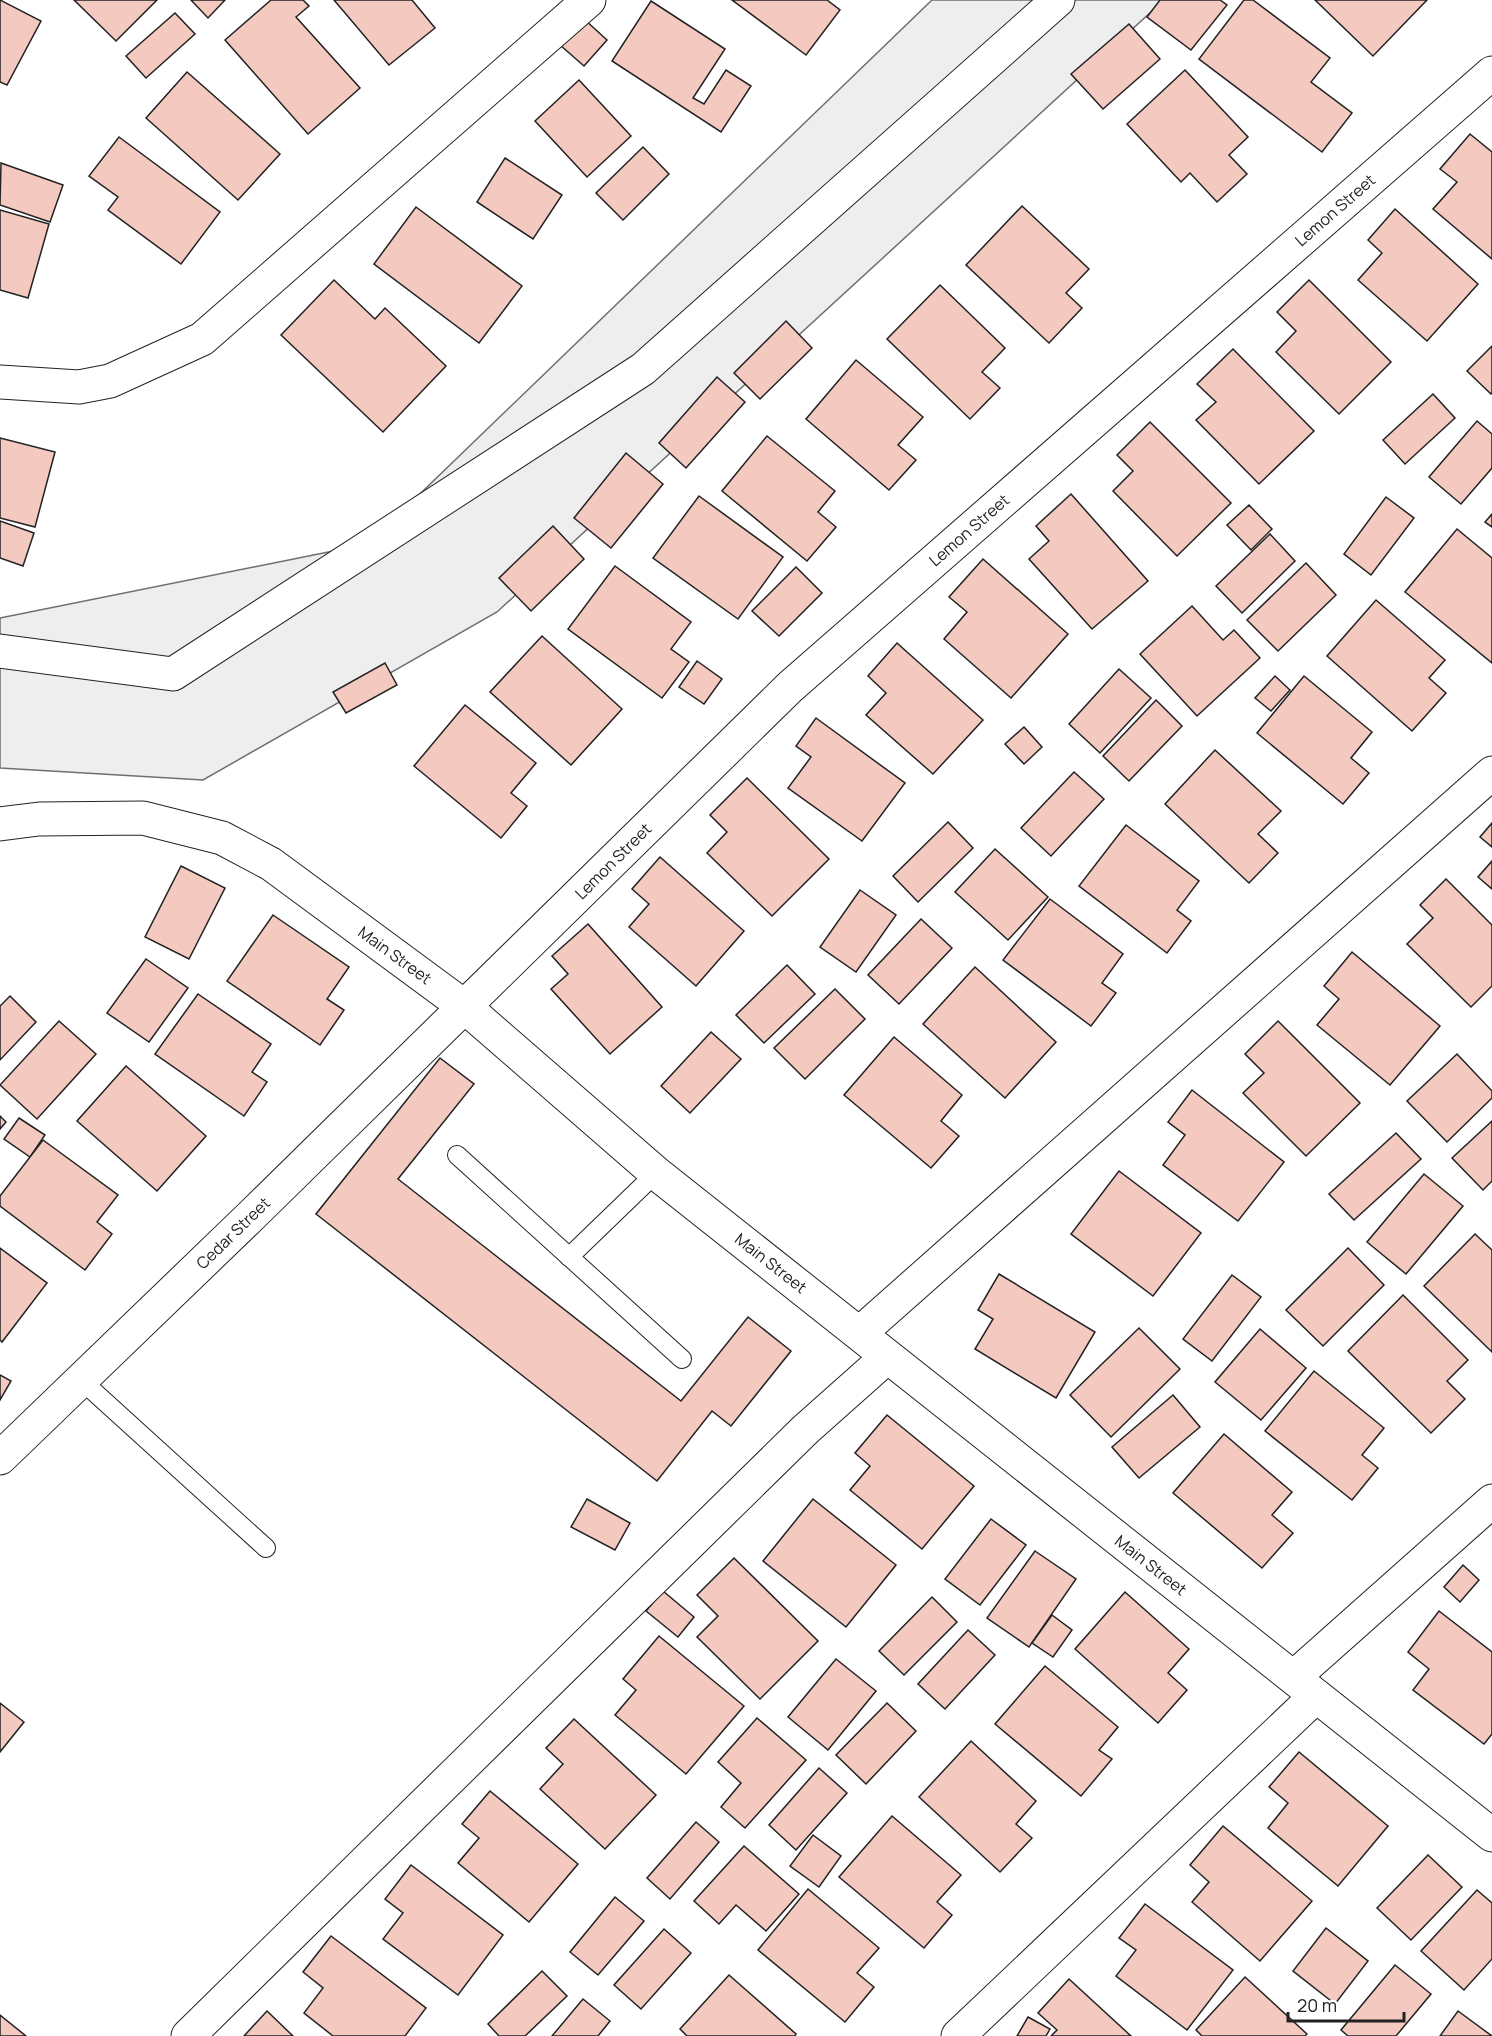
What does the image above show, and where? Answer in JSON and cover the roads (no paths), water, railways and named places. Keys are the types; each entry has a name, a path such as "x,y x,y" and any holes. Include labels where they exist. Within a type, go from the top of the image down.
{"street":[{"path":"0,382 80,387 110,381 202,339 589,0"},
{"path":"0,651 173,674 643,369 1058,0"},
{"name":"Lemon Street","path":"465,1007 790,687 1492,73"},
{"path":"860,1334 1492,773"},
{"name":"Main Street","path":"0,824 39,819 143,818 222,838 271,864 465,1007 656,1173 1492,1835"},
{"name":"Cedar Street","path":"0,1458 465,1007"},
{"path":"188,2036 797,1439 887,1357"},
{"path":"958,2036 1492,1501"}],"lane":[{"path":"458,1155 682,1359"},
{"path":"569,1257 656,1173"},
{"path":"81,1380 266,1548"}]}
